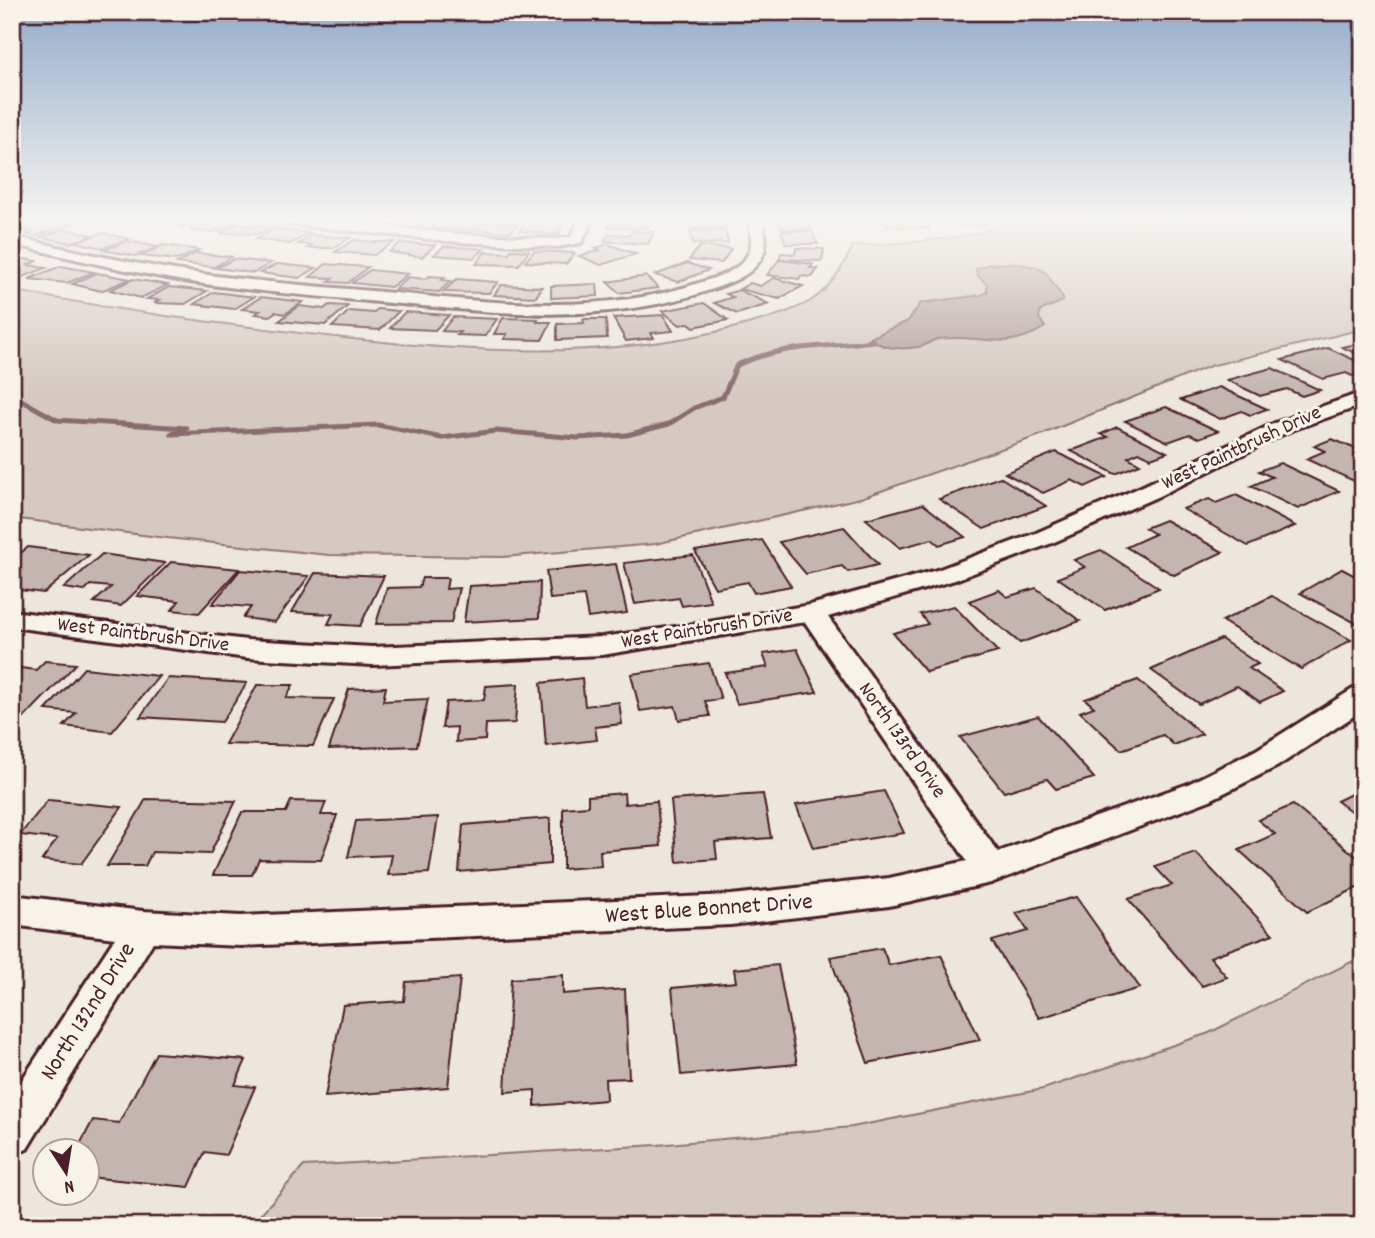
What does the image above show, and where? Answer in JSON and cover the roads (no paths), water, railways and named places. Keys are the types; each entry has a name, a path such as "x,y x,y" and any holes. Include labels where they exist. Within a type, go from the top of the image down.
{"street":[{"path":"205,278 257,286 467,304 579,308 632,305 691,293 728,278"},
{"name":"West Paintbrush Drive","path":"12,619 247,649 372,656 602,646 812,613 946,575 1044,538 1152,491 1282,427 1363,398"},
{"name":"North 133rd Drive","path":"812,613 990,869"},
{"name":"West Blue Bonnet Drive","path":"12,911 143,926 241,931 353,929 731,911 807,904 889,892 990,869 1199,792 1267,758 1363,696"},
{"name":"North 132nd Drive","path":"12,1134 143,926"}],"waterway":[{"path":"12,395 57,420 187,428 171,434 378,425 442,438 496,431 578,438 627,435 669,424 694,408 723,397 737,365 754,358 787,350 873,341"}]}
